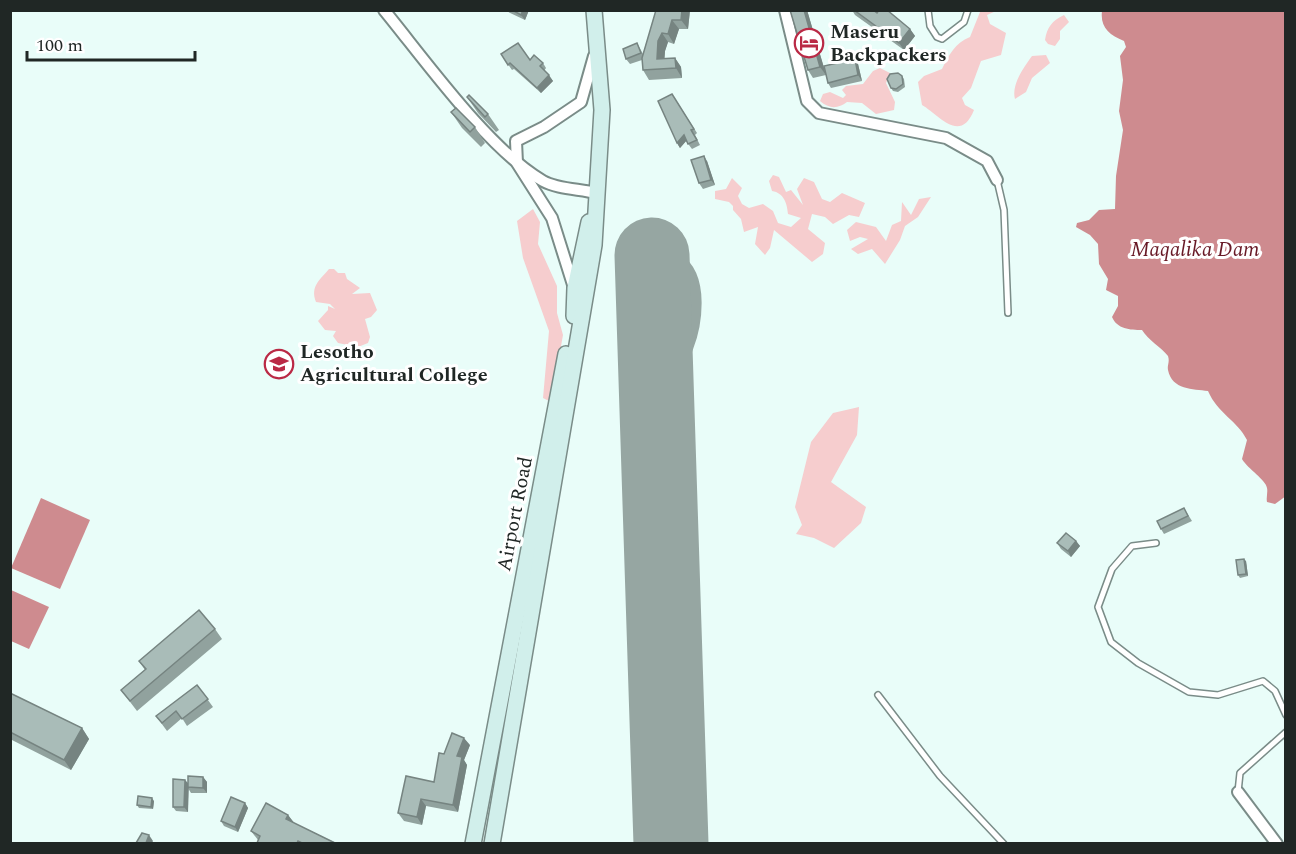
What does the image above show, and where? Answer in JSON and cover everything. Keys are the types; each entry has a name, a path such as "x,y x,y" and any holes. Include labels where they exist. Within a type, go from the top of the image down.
{"main road":[{"name":"Airport Road","path":"492,843 551,513 594,245 603,110 594,10"},
{"name":"Airport Road","path":"473,843 576,303 574,288 596,193"}],"street":[{"path":"384,10 476,121 517,164 552,218 574,288"},
{"path":"785,10 807,101 819,112 946,138 987,161 998,180"},
{"path":"517,164 516,141 544,127 581,102 598,41"},
{"path":"517,164 545,182 596,193"},
{"path":"1238,792 1277,843"}],"lane":[{"path":"928,10 930,26 937,37 942,39 964,22 968,10"},
{"path":"998,180 1004,210 1008,313"},
{"path":"1156,543 1132,546 1112,569 1098,607 1111,642 1138,663 1189,692 1218,694 1263,681 1275,691 1286,716"},
{"path":"878,695 940,776 1004,843"},
{"path":"1238,792 1240,773 1286,732"}],"shaded area":[{"path":"976,11 996,11 987,15 990,24 1006,33 1001,55 981,61 971,88 962,98 965,105 974,110 968,120 956,126 942,120 922,105 918,82 924,76 942,69 956,46 970,37 980,12"},
{"path":"1064,15 1069,22 1060,31 1060,39 1055,46 1048,44 1045,40 1047,31 1053,22"},
{"path":"1046,55 1050,63 1032,78 1026,92 1015,99 1017,82 1029,60 1032,56"},
{"path":"880,68 890,73 886,83 895,102 894,110 876,114 862,103 847,102 834,107 827,106 820,101 823,94 830,92 843,98 846,95 842,90 846,86 863,84 873,71"},
{"path":"773,175 779,177 786,192 791,190 803,205 797,189 804,178 814,182 822,199 830,202 842,193 865,203 859,217 849,215 833,224 825,217 812,214 808,229 825,243 823,254 812,262 774,230 770,248 765,255 755,244 758,227 744,232 741,219 733,210 733,206 729,202 715,199 715,191 726,189 732,178 742,188 738,196 742,204 749,208 763,204 773,211 778,223 791,227 801,218 788,214 784,199 772,191 769,181"},
{"path":"931,197 918,217 905,226 900,240 885,264 872,249 858,254 851,249 868,239 860,237 850,241 847,230 856,222 876,227 886,241 892,225 901,221 902,202 911,215 919,199"},
{"path":"533,209 540,222 538,244 557,286 557,313 563,335 551,402 543,398 549,331 523,258 517,221"},
{"path":"329,269 345,273 347,279 360,288 352,294 370,293 377,310 371,317 365,319 370,337 368,343 358,347 338,343 333,336 336,331 325,330 318,321 328,310 328,306 335,309 330,304 316,302 314,296 315,287"},
{"path":"859,407 857,435 831,482 866,507 861,523 834,548 814,538 796,534 802,525 795,507 811,442 833,413"}],"water":[{"name":"Maqalika Dam","path":"1102,11 1285,11 1286,496 1275,504 1267,502 1266,485 1242,459 1247,440 1243,433 1217,406 1208,391 1178,385 1170,377 1168,356 1142,330 1124,328 1114,321 1112,317 1118,306 1118,296 1106,290 1108,279 1099,264 1098,244 1090,235 1076,227 1077,223 1089,220 1099,210 1115,209 1116,176 1123,130 1119,111 1123,80 1120,56 1126,47 1124,41 1114,36 1104,26"},
{"path":"41,498 90,520 60,589 11,568"},
{"path":"11,590 49,607 29,649 11,641"}],"building":[{"path":"512,10 523,10 521,15"},
{"path":"656,10 682,10 681,20 672,20 668,34 662,33 658,41 657,59 675,58 676,68 643,70 642,58"},
{"name":"Maseru Backpackers","path":"790,10 804,10 820,67 808,70"},
{"path":"854,10 873,10 877,13 879,10 887,10 910,29 899,43"},
{"path":"518,43 530,60 534,55 543,63 540,66 549,75 537,88 510,63 508,65 501,54"},
{"path":"637,43 641,53 626,59 623,49"},
{"path":"855,59 858,75 828,83 824,66"},
{"path":"898,73 902,76 903,84 896,89 891,88 887,79 890,74"},
{"path":"672,94 694,129 691,130 697,140 688,144 684,135 677,143 658,101"},
{"path":"469,95 488,114 485,117 467,97"},
{"path":"456,108 475,127 470,132 451,112"},
{"path":"704,156 711,180 699,183 691,160"},
{"path":"1184,508 1188,516 1161,529 1157,521"},
{"path":"1066,533 1076,541 1068,551 1057,543"},
{"path":"1244,559 1246,574 1238,575 1236,560"},
{"path":"199,610 215,629 130,701 121,690 146,669 139,661"},
{"path":"197,685 208,699 182,719 176,711 162,723 156,716"},
{"path":"10,693 82,728 64,760 10,732"},
{"path":"452,733 464,738 457,756 462,757 453,805 421,799 417,817 398,813 406,776 434,782 439,753 444,754"},
{"path":"188,776 203,777 203,788 188,787"},
{"path":"173,779 185,780 184,807 173,807"},
{"path":"138,796 152,798 151,807 137,805"},
{"path":"231,797 245,803 235,827 221,821"},
{"path":"266,803 288,815 286,819 335,843 298,841 297,843 257,843 260,836 251,831"},
{"path":"142,833 149,835 146,843 136,843"}],"taxiway":[{"path":"655,343 644,307 634,286 640,269 659,263 667,264 678,272 683,281 687,302 682,335 667,369 657,414"}],"runway":[{"path":"652,255 671,844"}],"place":[{"name":"Maseru Backpackers","path":"809,43"},
{"name":"Lesotho Agricultural College","path":"279,364"}]}
